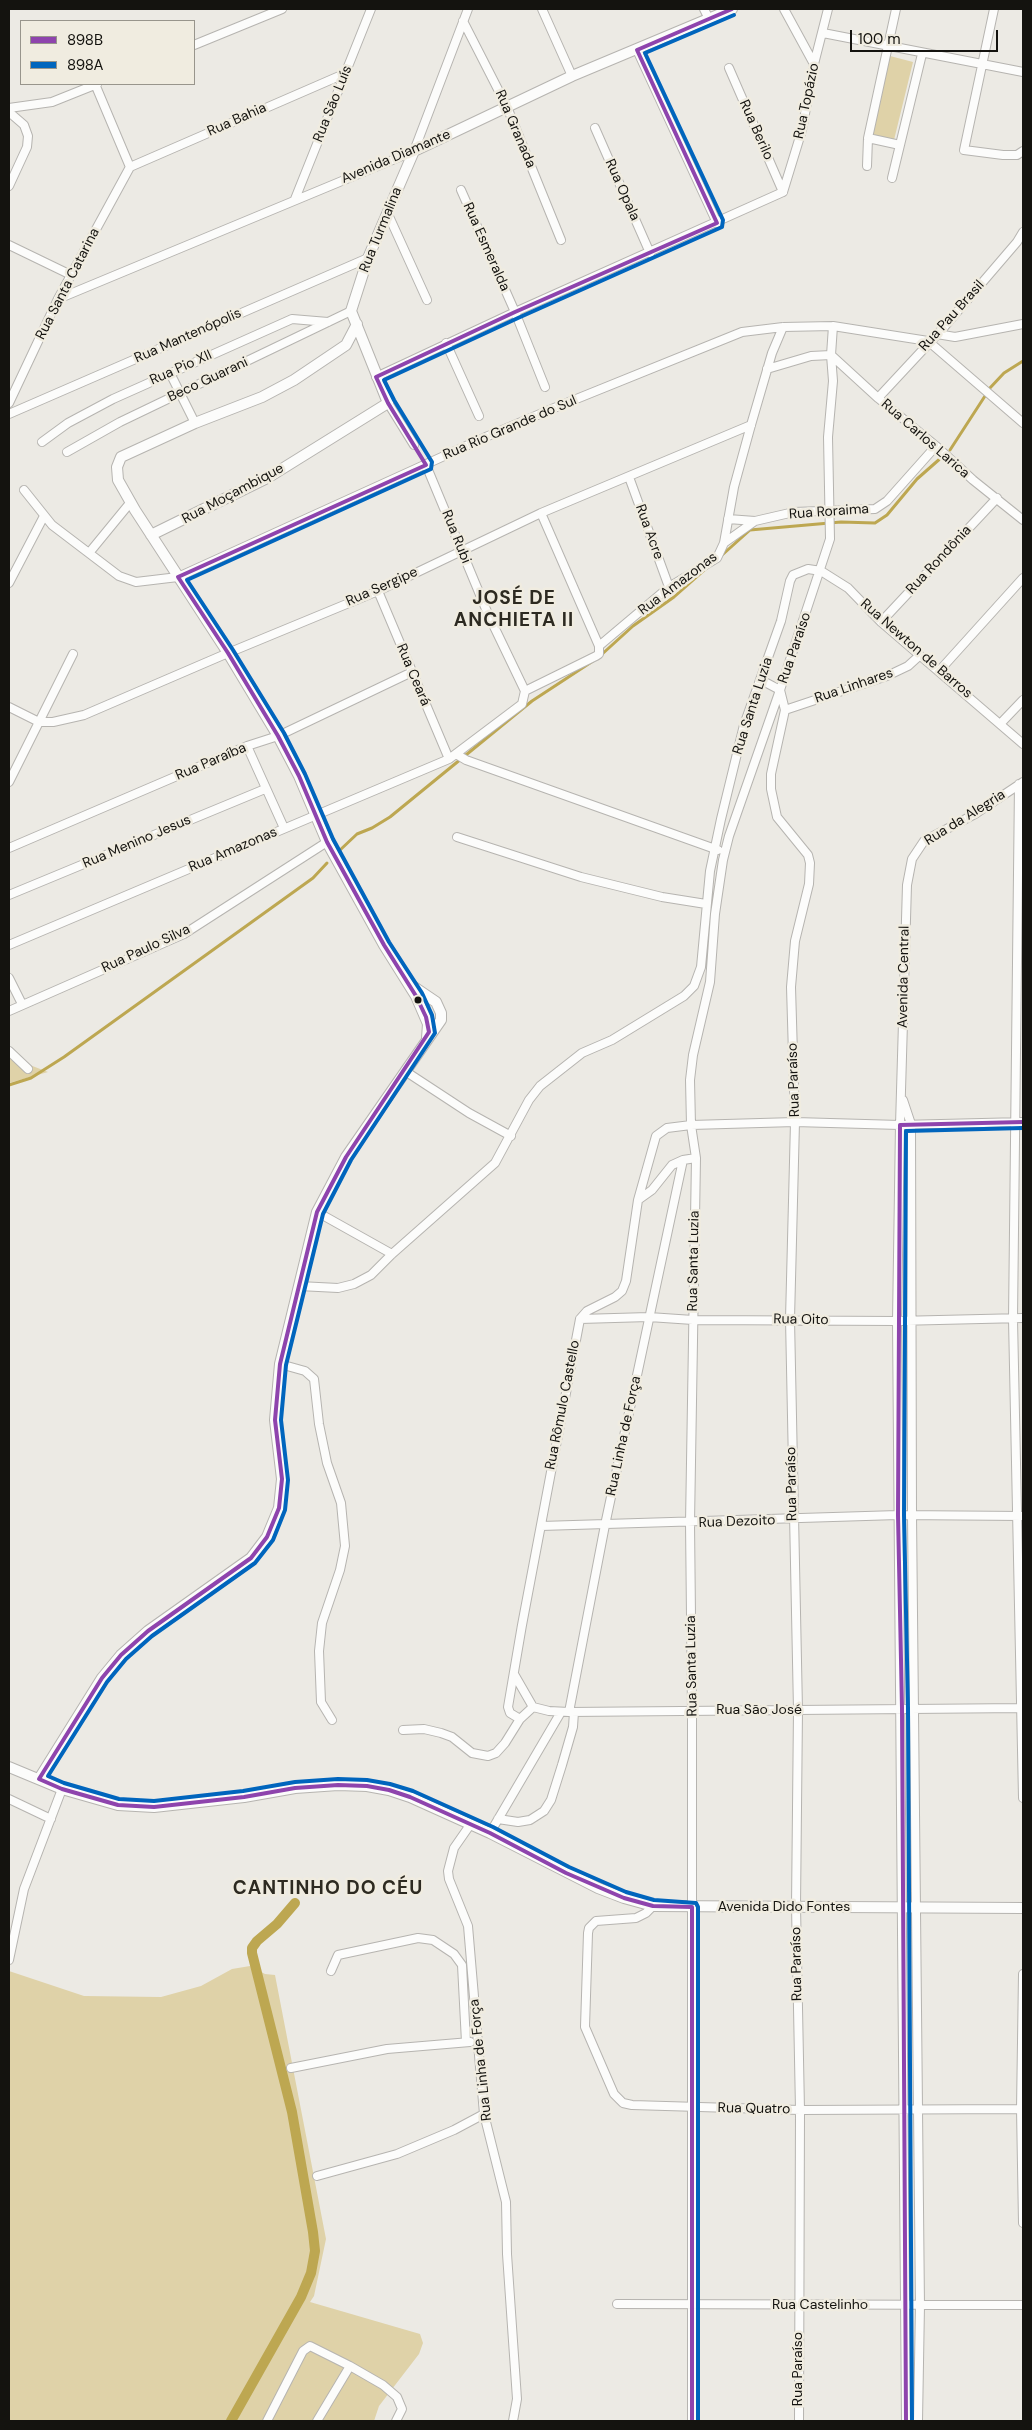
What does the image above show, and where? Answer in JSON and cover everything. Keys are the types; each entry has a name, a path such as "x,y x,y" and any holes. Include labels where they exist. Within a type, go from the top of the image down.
{"street":[{"path":"195,45 282,9"},
{"name":"Rua São Luís","path":"295,199 371,9"},
{"name":"Rua Turmalina","path":"351,311 368,258 414,151 468,9"},
{"path":"542,9 572,76"},
{"path":"704,9 709,19"},
{"name":"Avenida Diamante","path":"58,299 414,151 572,76 732,9"},
{"path":"784,9 814,64"},
{"name":"Rua Topázio","path":"783,192 802,130 814,64 828,9"},
{"path":"867,166 868,138 896,9"},
{"path":"994,9 984,65 964,150 1003,155 1017,155 1023,152"},
{"name":"Rua Granada","path":"463,21 507,107 561,240"},
{"path":"823,33 922,54 1023,72"},
{"path":"637,50 717,223"},
{"path":"892,178 922,54"},
{"name":"Rua Berilo","path":"729,68 783,192"},
{"name":"Rua Bahia","path":"130,167 344,74"},
{"path":"9,108 52,102 94,85"},
{"path":"96,85 130,167"},
{"path":"9,112 24,125 28,136 27,147 9,186"},
{"name":"Rua Opala","path":"595,128 650,253"},
{"path":"868,138 900,145"},
{"name":"Rua Santa Catarina","path":"9,403 58,299 130,167"},
{"name":"Rua Esmeralda","path":"460,190 515,312 545,387"},
{"path":"376,377 446,343 783,192"},
{"path":"387,212 428,300"},
{"name":"Rua Pau Brasil","path":"878,398 1020,242 1023,232"},
{"path":"9,245 71,275"},
{"name":"Rua Mantenópolis","path":"9,414 368,258"},
{"path":"351,311 388,403 414,445"},
{"name":"Beco Guarani","path":"67,452 120,422 351,311"},
{"name":"Rua Pio XII","path":"42,442 68,423 170,373 292,319 329,322"},
{"path":"356,324 346,346 294,380 262,397 195,423 121,457 117,467 118,480 130,503 228,652 278,736 316,814 327,842 426,1017 429,1032 427,1038"},
{"path":"937,334 955,337 1023,324"},
{"name":"Rua Rio Grande do Sul","path":"24,490 52,524 127,580 136,582 178,577 488,436 742,332 783,327 833,326 928,341"},
{"name":"Rua Paraíso","path":"799,2421 800,2110 796,1906 798,1710 790,1319 795,1122 792,963 795,941 809,884 810,863 808,855 777,816 771,789 771,774 785,710 780,690 821,570 831,529 828,437 833,381 831,355 833,326"},
{"name":"Rua Amazonas","path":"9,945 454,756 522,704 525,691 596,656 599,646 669,587 717,558 724,543 751,425 767,369 783,327"},
{"path":"928,341 1023,423"},
{"path":"446,343 479,416"},
{"path":"346,346 366,350"},
{"path":"767,369 776,368 811,356 831,355"},
{"name":"Rua Carlos Larica","path":"831,355 973,480 1023,520"},
{"path":"170,373 195,423"},
{"name":"Rua Moçambique","path":"151,535 269,477 388,403"},
{"name":"Rua Sergipe","path":"39,722 53,722 84,715 228,652 378,591 460,550 541,513 751,425"},
{"name":"Rua Roraima","path":"728,519 755,521 794,512 830,515 882,506 936,446"},
{"name":"Rua Rubi","path":"426,465 488,614 525,691"},
{"name":"Rua Acre","path":"629,477 669,587"},
{"name":"Rua Rondônia","path":"881,622 997,498"},
{"path":"89,553 130,503"},
{"path":"541,513 599,646"},
{"path":"9,584 44,516"},
{"name":"Rua Roraima","path":"724,543 755,521"},
{"name":"Rua Santa Luzia","path":"299,1286 338,1288 354,1284 371,1275 392,1254 496,1163 528,1100 540,1086 582,1053 612,1040 677,1001 694,986 702,967 706,904 714,849 744,725 781,621 790,581 793,575 803,570 821,570"},
{"name":"Rua Newton de Barros","path":"821,570 848,588 881,622 920,656 940,670 1023,744"},
{"path":"940,670 1023,578"},
{"name":"Rua Ceará","path":"378,591 412,672 454,756"},
{"path":"9,782 73,654"},
{"name":"Rua Linhares","path":"785,710 887,676 908,666 920,656"},
{"name":"Rua Paraíba","path":"9,848 247,746 278,736 412,672"},
{"path":"761,680 780,690"},
{"name":"Rua Santa Luzia","path":"692,2421 693,2107 690,1523 696,1158 691,1125 690,1080 693,1055 710,982 715,914 725,852 780,690"},
{"path":"1001,723 1023,700"},
{"path":"9,707 39,722"},
{"path":"247,746 284,828"},
{"path":"454,756 725,852"},
{"path":"1021,783 1020,1122 1013,1319 1021,1516 1023,1798"},
{"name":"Rua da Alegria","path":"912,859 924,841 975,814 1021,783"},
{"name":"Rua Menino Jesus","path":"9,895 265,789"},
{"path":"457,838 581,877 662,897 706,904"},
{"name":"Rua Paulo Silva","path":"9,1011 184,934 327,842"},
{"name":"Avenida Central","path":"906,2421 902,1708 898,1515 897,1321 900,1125 907,886 912,859"},
{"path":"9,978 22,1004"},
{"path":"39,1779 102,1678 121,1655 148,1631 251,1558 267,1537 279,1508 282,1479 275,1420 280,1364 317,1212 346,1157 441,1020 441,1013 436,1002 408,983"},
{"path":"9,1051 28,1069"},
{"path":"405,1071 469,1113 511,1136"},
{"name":"Avenida Central","path":"901,1096 911,1124 910,1266 920,2305 918,2421"},
{"path":"580,1319 587,1311 609,1301 622,1291 626,1281 638,1200 656,1136 664,1129 691,1125 795,1122 900,1125 1020,1122"},
{"path":"638,1200 652,1190 672,1165 683,1160 696,1158"},
{"name":"Rua Linha de Força","path":"490,1833 568,1712 605,1526 683,1160"},
{"path":"317,1212 392,1254"},
{"name":"Rua Oito","path":"580,1319 649,1317 693,1320 912,1321 1023,1318"},
{"name":"Rua Rômulo Castello","path":"520,1719 511,1715 508,1706 580,1319"},
{"path":"280,1364 305,1371 314,1379 319,1424 327,1463 341,1503 345,1546 340,1570 322,1623 319,1650 322,1702 332,1720"},
{"name":"Rua Dezoito","path":"541,1526 605,1526 898,1515 1021,1516"},
{"path":"403,1730 424,1729 441,1733 452,1737 472,1753 488,1756 496,1753 505,1743 520,1719 532,1707 514,1674"},
{"name":"Rua São José","path":"532,1707 568,1712 915,1707 1023,1708"},
{"path":"498,1819 518,1822 530,1820 544,1811 551,1800 572,1727 568,1712"},
{"name":"Avenida Dido Fontes","path":"9,1767 62,1789 118,1805 154,1807 244,1797 296,1788 338,1785 367,1786 410,1797 490,1833 598,1888 653,1906 1023,1908"},
{"path":"9,1960 24,1889 62,1789"},
{"path":"9,1799 51,1819"},
{"name":"Rua Linha de Força","path":"470,1825 454,1848 448,1871 449,1879 468,1926 484,2114 506,2202 507,2254 517,2400 513,2421"},
{"name":"Rua Quatro","path":"653,1906 642,1916 596,1921 589,1928 585,2026 618,2099 632,2105 800,2110 917,2111 1022,2109"},
{"path":"331,1971 338,1955 418,1938 433,1940 454,1954 462,1965 466,2042"},
{"path":"1023,1974 1023,2223"},
{"path":"291,2068 387,2049 477,2042"},
{"path":"317,2176 397,2154 454,2130 484,2114"},
{"name":"Rua Castelinho","path":"617,2304 1023,2304"},
{"path":"267,2421 303,2351 308,2346 313,2346 350,2366 383,2385 396,2396 402,2409 396,2421"},
{"path":"317,2421 350,2366"}],"shaded area":[{"path":"890,56 913,62 894,140 871,134"},
{"path":"9,1057 48,1072 9,1083"},
{"path":"250,1966 265,1974 275,1975 326,2239 314,2296 310,2302 420,2334 423,2343 419,2354 379,2406 374,2421 9,2421 9,1971 84,1996 161,1997 201,1986 232,1969"}],"waterway":[{"path":"989,389 1004,373 1023,361"},
{"path":"950,450 985,396"},
{"path":"721,556 750,530 841,522 875,523 887,515 917,479 942,457"},
{"path":"600,656 633,626 674,597 709,566"},
{"path":"339,851 357,834 372,828 390,817 532,701 593,661"},
{"path":"9,1085 31,1078 64,1057 313,878 327,863"},
{"path":"231,2421 301,2297 311,2273 315,2251 292,2112 252,1953 252,1948 257,1941 277,1924 295,1903"}],"transit line":[{"name":"898B","path":"692,2421 692,1907 653,1906 624,1898 566,1873 490,1833 410,1797 389,1790 367,1786 338,1785 295,1788 244,1797 154,1807 118,1805 62,1789 39,1779 102,1678 121,1655 148,1631 251,1558 267,1537 279,1508 282,1479 275,1420 280,1364 317,1212 346,1157 429,1032 426,1017 416,996 384,945 327,842 299,776 278,736 228,653 178,577 426,465 388,403 376,377 515,312 717,223 637,50 732,9"},
{"name":"898A","path":"698,2421 698,1907 696,1903 654,1900 626,1892 569,1867 493,1827 413,1791 390,1784 367,1780 338,1779 295,1782 243,1791 154,1801 119,1799 64,1783 48,1776 107,1682 126,1659 152,1636 255,1563 273,1540 285,1510 288,1480 281,1420 286,1365 323,1214 351,1160 435,1033 432,1015 422,993 389,942 333,839 305,774 284,733 187,580 431,469 432,462 384,380 722,227 723,220 645,53 734,15"},
{"name":"898B","path":"906,2421 902,1708 898,1515 900,1125 1023,1122"},
{"name":"898A","path":"912,2421 908,1708 904,1515 906,1131 1023,1128"}],"district":[{"name":"JOSÉ DE ANCHIETA II","path":"514,610"},
{"name":"CANTINHO DO CÉU","path":"328,1889"}]}
